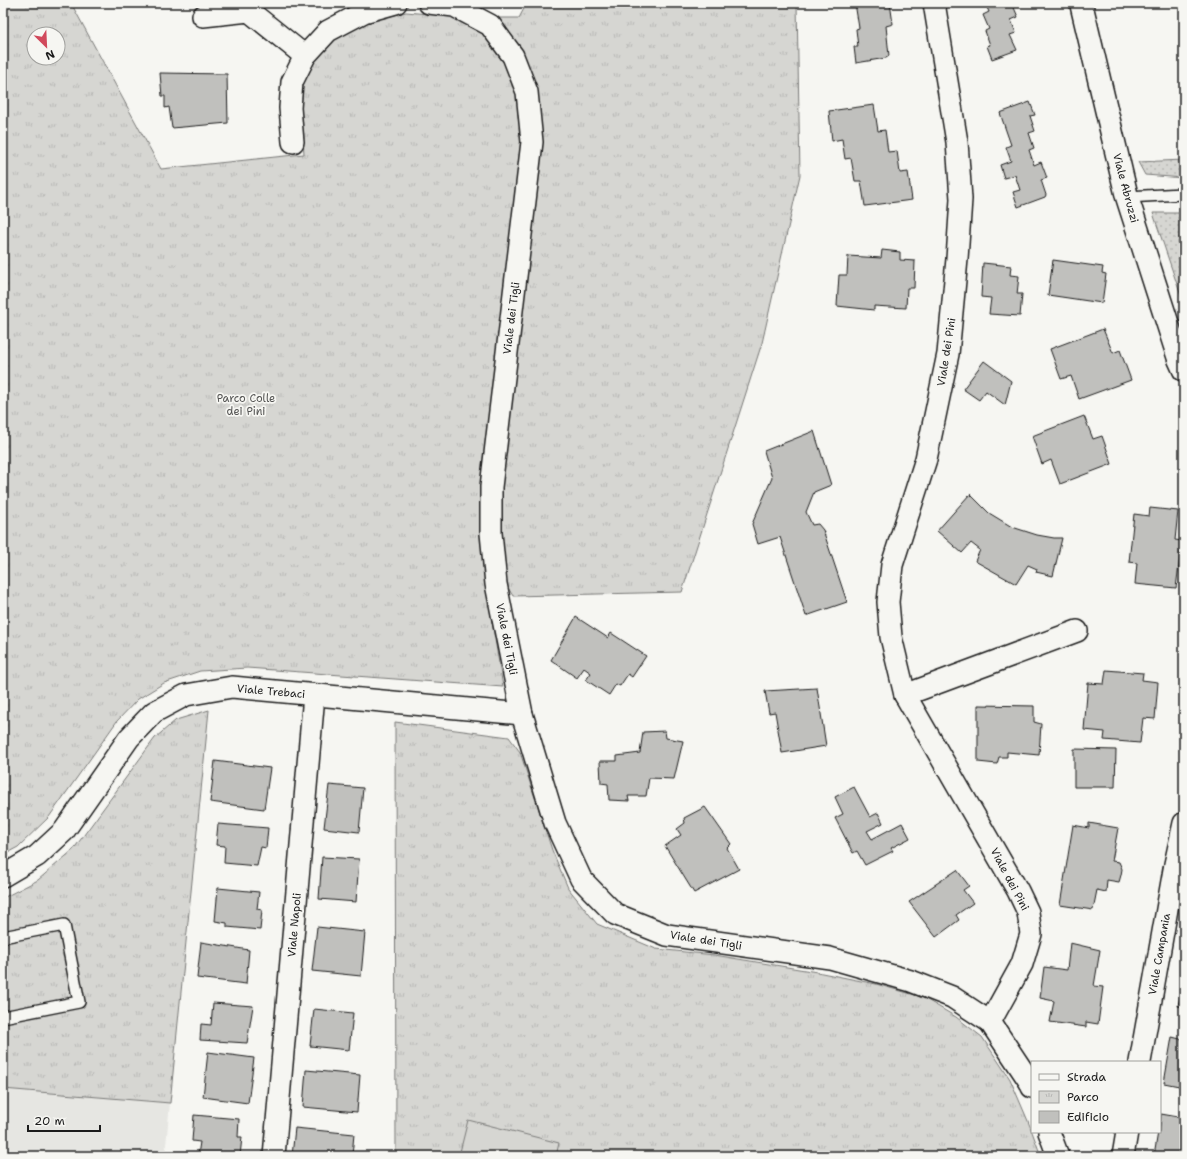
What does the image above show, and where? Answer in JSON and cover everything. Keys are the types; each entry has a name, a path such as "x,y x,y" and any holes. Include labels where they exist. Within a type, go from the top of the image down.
{"street":[{"path":"293,142 290,108 292,82 305,56 328,31 364,12 396,3"},
{"name":"Viale dei Tigli","path":"429,3 454,6 490,25 513,56 527,92 532,142 491,487 491,533 496,584 522,714 555,823 581,879 615,914 667,935 830,958 911,981 952,998 990,1022"},
{"name":"Viale dei Pini","path":"934,3 957,142 961,199 957,259 948,354 926,459 892,565 888,602 891,637 906,695 1014,884 1028,912 1031,934 1022,964 990,1022"},
{"name":"Viale Abruzzi","path":"1081,3 1127,197 1179,359 1184,370"},
{"path":"204,16 249,11 305,56"},
{"path":"906,695 1076,632"},
{"name":"Viale Trebaci","path":"3,876 37,856 64,831 129,738 154,712 186,695 232,688 522,714"},
{"name":"Viale Napoli","path":"274,1156 314,695"},
{"name":"Viale Campania","path":"1140,1061 1175,864 1184,823"},
{"path":"990,1022 1031,1084"},
{"path":"1049,1133 1058,1156"},
{"path":"1123,1156 1127,1133"}],"lane":[{"path":"1127,197 1182,194"},
{"path":"3,938 64,925 79,1002 3,1017"}],"shaded area":[{"path":"3,1089 170,1103 165,1156 3,1156"}],"green space":[{"name":"Parco Colle dei Pini","path":"3,3 71,3 161,169 304,154 301,108 303,85 314,62 335,40 368,22 406,12 450,16 483,34 504,61 517,95 521,142 481,487 480,534 486,586 503,687 247,668 200,671 164,683 138,699 117,721 49,817 18,847 3,855 3,110 6,108 3,102"},
{"path":"527,3 797,3 800,175 762,343 682,592 513,596 505,583 500,533 500,488 541,143 496,18 519,18"},
{"path":"1184,160 1184,178 1145,175 1138,162"},
{"path":"1153,213 1183,213 1184,232 1179,237 1184,251 1184,305"},
{"path":"209,710 170,1103 3,1089 3,898 38,880 73,850 155,738 176,720"},
{"path":"395,722 509,737 520,752 552,850 568,888 597,924 656,949 714,955 817,972 876,984 922,997 956,1017 982,1037 1010,1079 1041,1156 396,1156"},
{"path":"468,1120 559,1143 556,1156 459,1156"}],"building":[{"path":"855,3 890,3 893,24 886,26 889,56 886,58 856,63 854,47 858,47 856,29 859,28"},
{"path":"985,3 1012,3 1018,17 1011,20 1016,33 1010,35 1017,50 992,59 987,46 990,45 985,31 989,29 983,15 989,12"},
{"path":"160,73 227,74 228,123 172,128 169,107 165,108 165,96 162,96"},
{"path":"1030,102 1035,115 1030,116 1035,131 1029,133 1034,148 1029,150 1034,165 1041,162 1047,178 1041,180 1046,195 1045,197 1018,207 1013,192 1020,190 1015,175 1004,178 1000,165 1011,161 1006,147 1011,145 1000,113"},
{"path":"874,105 878,131 885,130 888,152 897,151 900,173 908,172 912,200 865,206 861,181 855,181 851,158 845,159 842,139 832,141 829,111"},
{"path":"882,250 900,252 900,260 915,261 914,288 907,288 906,308 874,306 874,310 837,306 839,275 847,275 848,256 881,258"},
{"path":"1053,260 1103,267 1102,273 1106,274 1102,303 1048,295"},
{"path":"983,263 1011,266 1010,275 1019,276 1017,294 1022,294 1020,316 989,314 991,298 981,297"},
{"path":"1103,329 1113,353 1120,350 1131,380 1079,399 1071,376 1061,379 1050,349"},
{"path":"984,361 1011,381 1005,405 986,391 979,400 963,389"},
{"path":"1084,416 1093,439 1102,436 1112,464 1060,484 1051,460 1042,464 1032,436"},
{"path":"814,431 831,485 814,492 806,512 812,525 818,524 823,530 847,602 806,616 780,537 758,544 752,524 772,478 764,451"},
{"path":"970,494 989,513 1012,527 1037,535 1062,538 1053,576 1036,572 1037,569 1028,565 1016,584 975,561 980,550 971,543 962,553 937,531"},
{"path":"1150,508 1178,511 1175,540 1182,541 1176,588 1135,584 1137,563 1129,562 1134,514 1149,516"},
{"path":"576,617 608,638 611,633 646,656 632,677 628,674 620,686 616,684 609,695 586,680 591,673 584,668 577,678 551,660"},
{"path":"1106,670 1143,673 1142,680 1158,682 1155,719 1143,718 1140,743 1104,740 1105,732 1084,730 1088,683 1104,684"},
{"path":"817,688 826,746 782,753 775,712 769,713 765,691"},
{"path":"978,705 1034,706 1034,722 1041,724 1039,755 1007,752 1007,757 999,757 997,764 978,762"},
{"path":"665,731 666,738 683,741 674,779 649,778 646,796 628,796 629,801 609,800 608,784 601,783 600,761 617,761 617,756 640,753 643,732"},
{"path":"1074,749 1116,750 1115,787 1074,787"},
{"path":"215,761 270,768 264,809 210,802"},
{"path":"329,785 363,788 359,832 324,828"},
{"path":"854,787 870,817 878,813 883,823 867,831 872,839 902,823 910,838 891,848 893,851 865,865 857,851 853,853 835,818 843,814 835,797"},
{"path":"705,807 731,844 727,848 739,869 694,893 665,846 681,835 677,829 685,823 684,818"},
{"path":"1089,823 1118,828 1112,861 1119,862 1122,869 1119,882 1107,880 1106,892 1097,890 1093,910 1060,905 1073,825 1089,828"},
{"path":"218,824 268,828 266,848 261,847 257,866 224,863 225,846 216,845"},
{"path":"322,857 359,859 356,902 319,899"},
{"path":"957,870 969,886 963,890 973,903 956,915 959,920 936,937 909,902"},
{"path":"218,888 259,892 257,909 262,910 260,930 227,927 227,923 215,921"},
{"path":"317,927 365,932 361,976 312,971"},
{"path":"201,942 249,950 246,984 197,978"},
{"path":"1070,943 1100,950 1094,986 1103,987 1098,1024 1086,1022 1086,1027 1050,1022 1054,1001 1040,998 1044,967 1067,970"},
{"path":"1184,979 1184,1007 1178,1006"},
{"path":"213,1003 253,1006 247,1043 200,1040 201,1024 211,1025"},
{"path":"314,1009 353,1013 349,1050 310,1046"},
{"path":"1172,1037 1184,1040 1184,1087 1164,1083"},
{"path":"208,1052 254,1058 248,1103 203,1097"},
{"path":"306,1070 360,1075 357,1112 303,1107"},
{"path":"1161,1114 1184,1118 1184,1156 1154,1156 1158,1133 1161,1133"},
{"path":"194,1115 239,1119 238,1137 242,1137 240,1156 198,1155 200,1142 192,1141"},
{"path":"295,1128 354,1134 352,1156 292,1156"}]}
